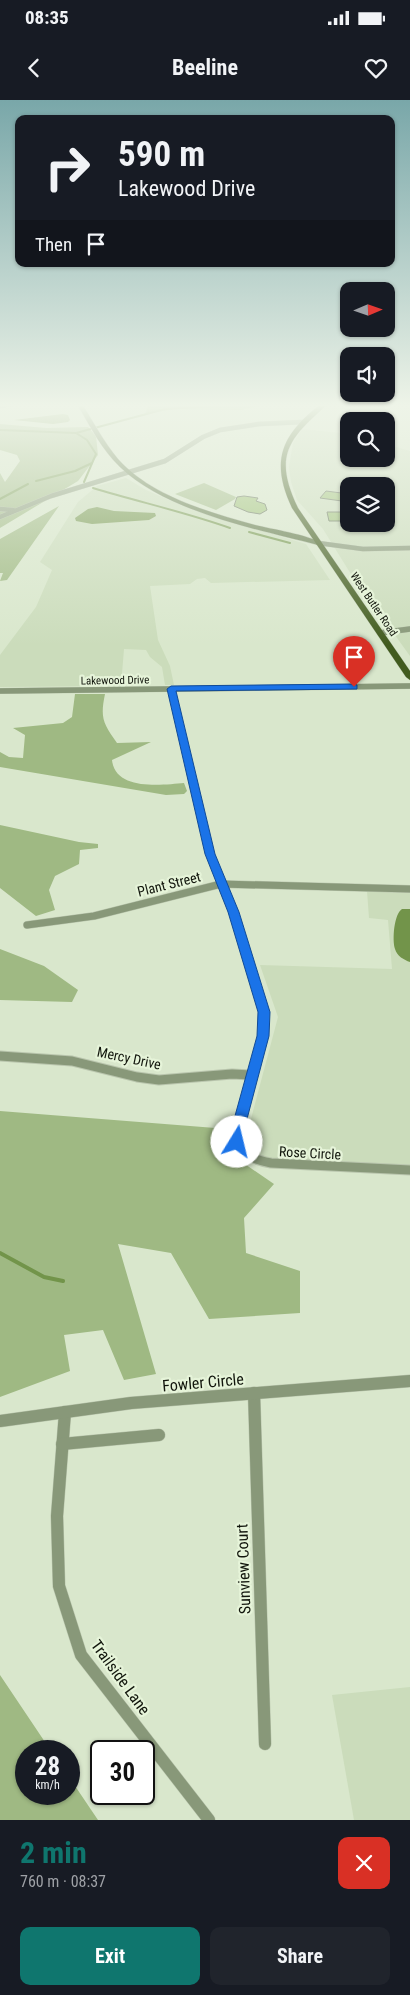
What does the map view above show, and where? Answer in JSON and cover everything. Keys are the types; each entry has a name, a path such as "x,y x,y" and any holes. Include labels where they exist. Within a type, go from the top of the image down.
{"main road":[{"path":"146,484 182,502 318,543"},
{"name":"West Butler Road","path":"285,484 290,499 318,543 410,677"}],"street":[{"path":"0,517 60,493 91,484"},
{"path":"0,509 15,510"},
{"path":"318,543 363,549 410,548"},
{"path":"380,633 410,629"},
{"name":"Lakewood Drive","path":"0,691 410,686"},
{"name":"Rose Circle","path":"171,689 210,854 233,912 264,1012 263,1036 236,1138 240,1149 252,1159 271,1163 410,1170"},
{"name":"Plant Street","path":"26,925 62,922 94,916 221,884 410,889"},
{"name":"Mercy Drive","path":"0,1056 72,1060 137,1077 159,1080 232,1074 252,1075"},
{"name":"Fowler Circle","path":"0,1421 65,1412 254,1393 410,1381"},
{"name":"Sunview Court","path":"254,1393 265,1744"},
{"name":"Trailside Lane","path":"65,1412 57,1516 59,1586 81,1655 209,1820"},
{"path":"62,1444 159,1435"}],"shaded area":[{"path":"0,484 73,484 0,528"},
{"path":"136,484 195,511 306,544 330,580 211,583 205,578 197,579 190,584 150,586 158,640 170,666 174,685 165,685 162,667 150,657 146,650 124,649 121,686 0,687 0,655 36,607 52,570 40,562 78,502 97,486"},
{"path":"201,484 207,484 236,497 216,510 175,494"},
{"path":"292,484 340,484 340,532 395,532 395,484 410,484 410,656 349,571 323,529 297,500"},
{"path":"59,506 7,580 0,581 3,573 0,573 0,539"},
{"path":"97,507 114,511 155,513 156,516 149,520 92,524 76,521 75,518 88,509"},
{"path":"75,694 105,694 104,720 117,743 151,742 112,760 115,770 121,777 141,784 164,785 184,783 187,791 184,794 166,795 0,767 0,752 9,757 23,758 25,735 13,728 63,723 72,717"},
{"path":"0,825 79,842 98,844 98,848 80,850 79,864 55,876 49,890 55,910 36,916 0,888"},
{"path":"367,891 410,892 410,1165 263,1159 247,1149 247,1134 278,1017 260,965 392,969 388,920 369,918"},
{"path":"402,909 410,909 410,962 399,956 394,945 395,921"},
{"path":"0,949 44,966 78,990 72,1002 0,1000"},
{"path":"0,1111 228,1129 239,1160 274,1184 244,1218 246,1253 300,1271 300,1313 209,1319 171,1253 118,1244 156,1374 124,1380 103,1330 64,1335 70,1371 0,1397"},
{"path":"0,1675 44,1740 15,1740 15,1805 80,1805 80,1793 98,1820 0,1820"},
{"path":"410,1687 410,1820 354,1820 332,1695"}],"building":[{"path":"326,491 340,493 340,501 320,498"},
{"path":"237,497 258,498 256,501 265,504 267,510 260,514 248,512 234,506"},
{"path":"327,512 340,512 340,521 329,521"}],"waterway":[{"path":"0,499 28,484"},
{"path":"93,488 230,528"},
{"path":"249,532 290,543"},
{"path":"0,1253 44,1277 63,1281"}],"route":[{"path":"237,1142 236,1138 263,1036 264,1012 233,912 210,854 171,689 354,687"}]}
